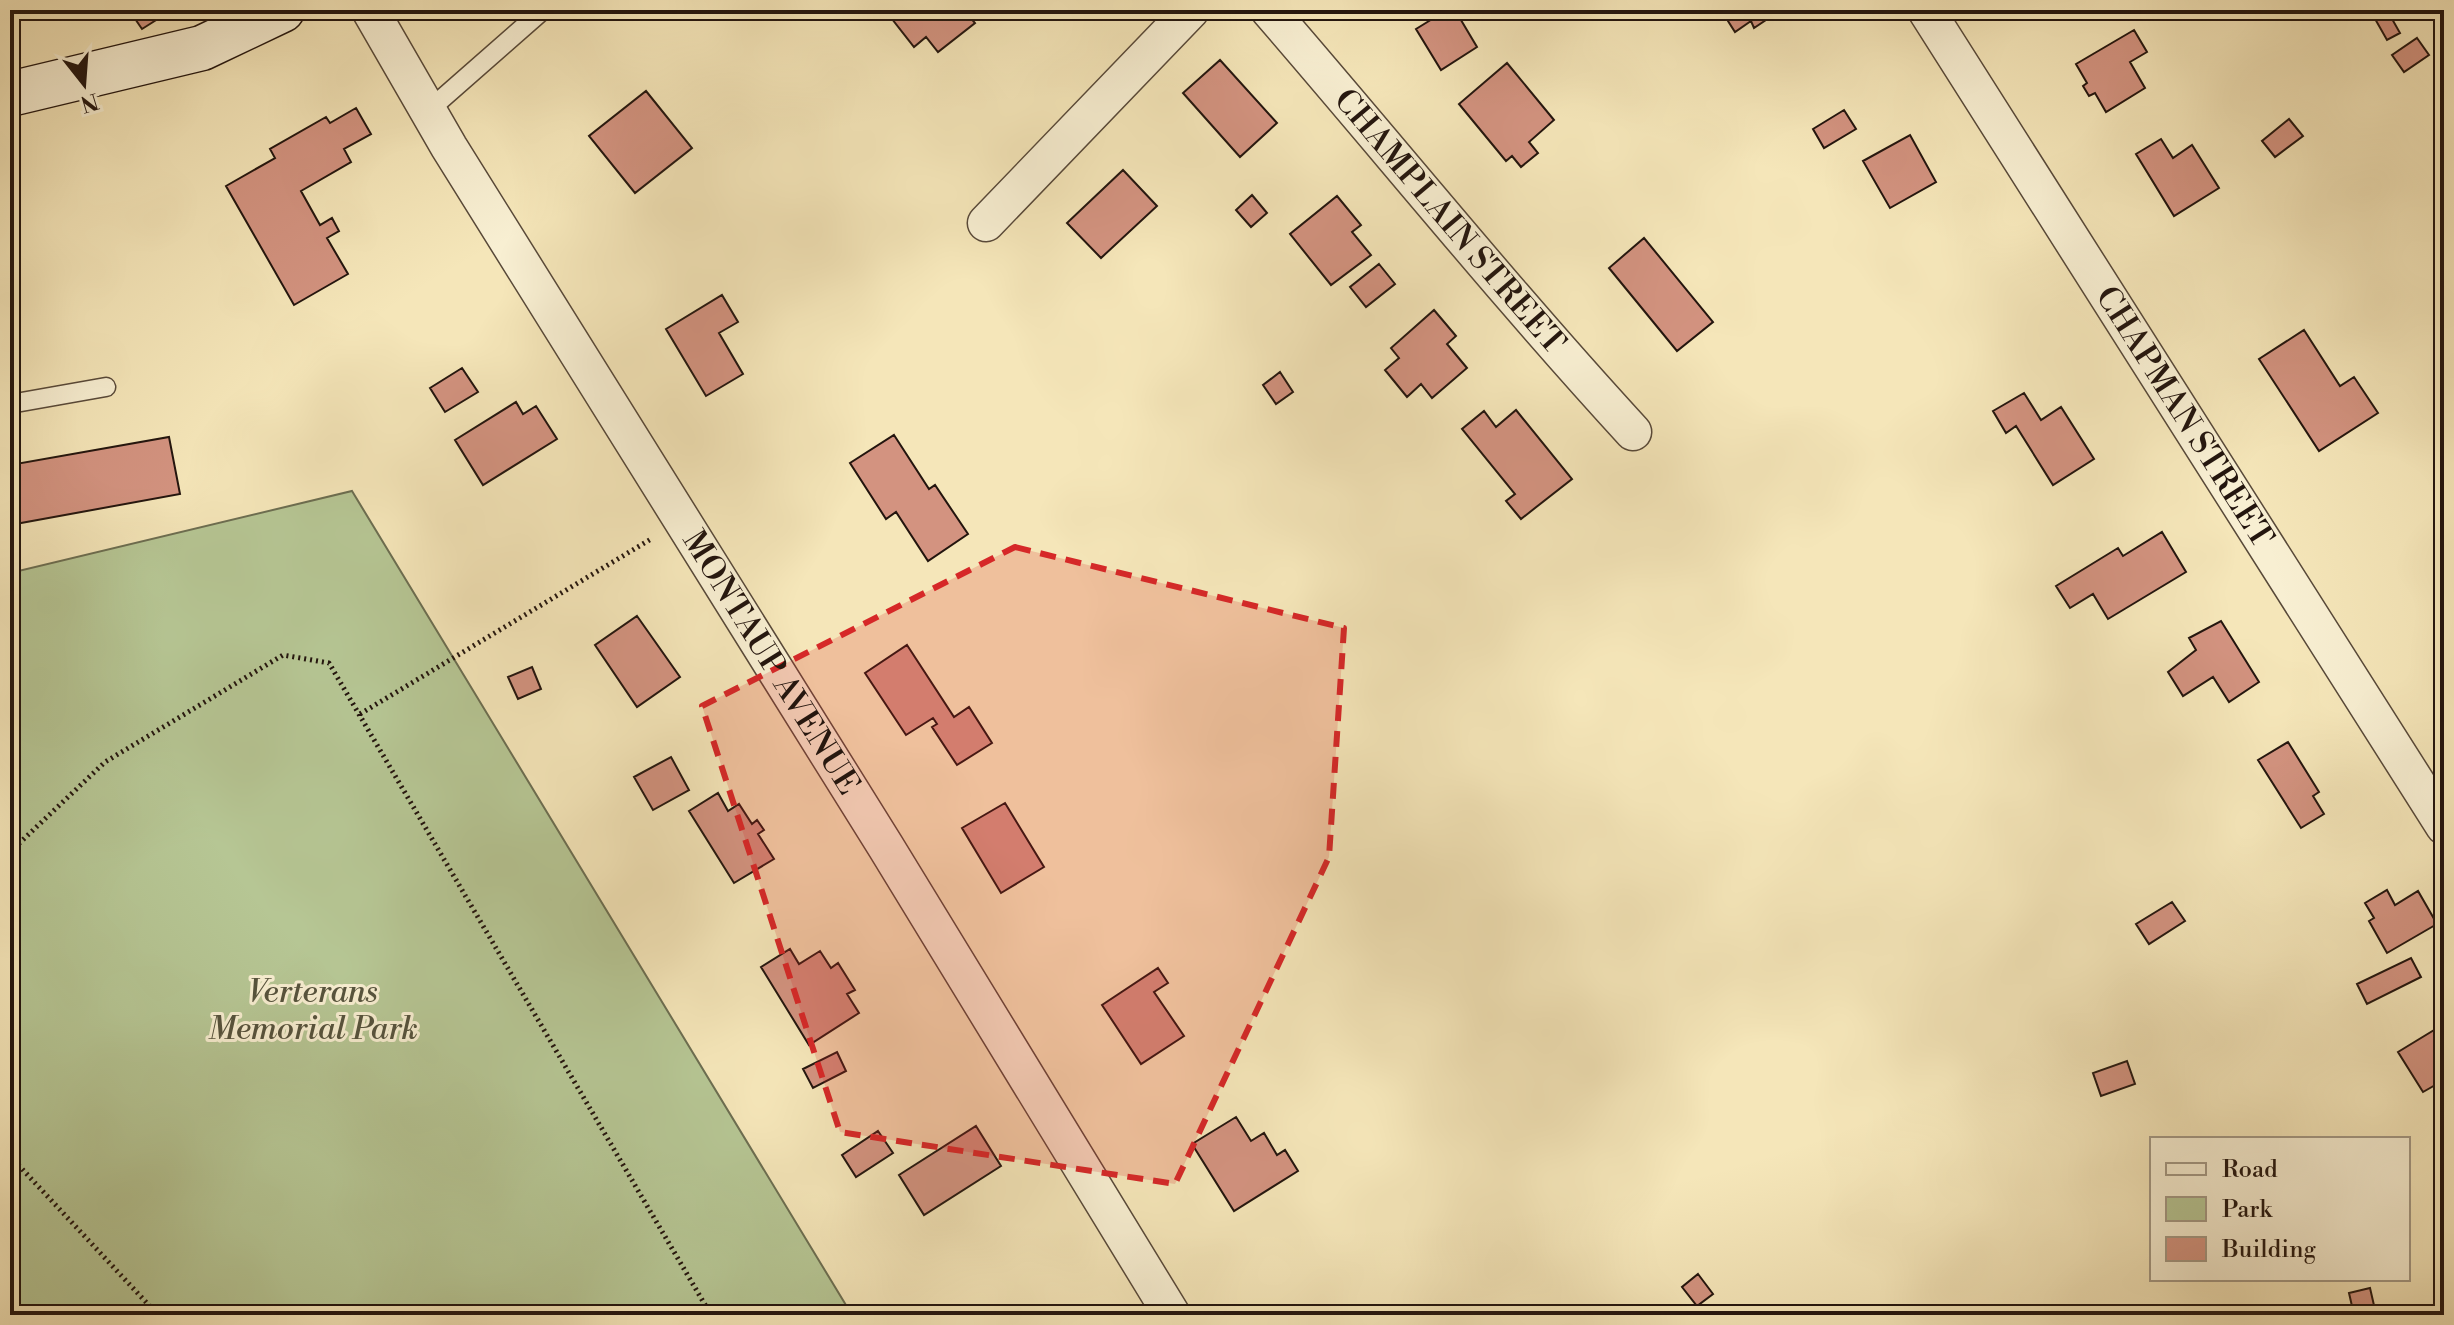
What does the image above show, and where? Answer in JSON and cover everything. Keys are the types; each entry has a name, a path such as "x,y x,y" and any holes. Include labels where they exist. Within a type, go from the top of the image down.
{"main road":[{"path":"10,94 202,48 282,10"}],"street":[{"name":"MONTAUP AVENUE","path":"370,10 428,111 1172,1315"},
{"path":"986,223 1191,10"},
{"name":"CHAMPLAIN STREET","path":"1269,10 1425,190 1529,319 1633,432"},
{"name":"CHAPMAN STREET","path":"1926,10 2434,787 2444,826"}],"lane":[{"path":"428,111 543,10"},
{"path":"10,404 106,387"}],"path":[{"path":"360,714 683,520"},
{"path":"10,852 105,762 283,655 329,663 711,1315"},
{"path":"10,1156 158,1315"}],"highlighted area":[{"path":"1015,547 1344,628 1329,857 1175,1184 840,1132 702,706"}],"green space":[{"name":"Verterans Memorial Park","path":"352,491 852,1315 10,1315 10,573"}],"building":[{"path":"129,10 172,10 142,29"},
{"path":"885,10 964,10 975,23 938,52 926,37 914,47"},
{"path":"1447,10 1455,10 1477,47 1441,70 1416,29"},
{"path":"1721,10 1781,10 1754,28 1751,21 1735,32"},
{"path":"2370,10 2387,10 2400,33 2387,40"},
{"path":"2134,30 2147,52 2130,62 2145,88 2106,112 2095,93 2089,96 2083,86 2087,83 2076,64"},
{"path":"2417,38 2429,55 2404,72 2392,55"},
{"path":"1220,60 1277,123 1240,157 1183,93"},
{"path":"1507,63 1554,120 1529,142 1538,153 1521,167 1512,156 1506,161 1459,104"},
{"path":"646,91 692,148 635,193 589,136"},
{"path":"356,108 371,134 344,149 351,162 301,191 320,225 332,218 339,231 327,238 348,274 294,305 226,186 275,158 270,149 326,117 330,123"},
{"path":"1844,110 1856,129 1824,148 1813,129"},
{"path":"2289,119 2303,136 2275,157 2262,141"},
{"path":"1910,135 1936,182 1890,208 1863,161"},
{"path":"2161,139 2173,158 2192,145 2219,188 2174,216 2136,154"},
{"path":"1123,170 1157,206 1101,258 1067,223"},
{"path":"1252,195 1267,213 1251,227 1236,210"},
{"path":"1337,196 1361,225 1352,232 1371,255 1331,285 1290,234"},
{"path":"1644,238 1713,322 1677,351 1609,268"},
{"path":"1379,264 1395,284 1366,307 1350,287"},
{"path":"722,295 738,322 719,333 743,374 706,396 666,329"},
{"path":"1434,310 1456,336 1447,344 1467,368 1432,398 1421,384 1407,397 1385,370 1399,358 1391,348"},
{"path":"2304,330 2340,386 2354,377 2378,413 2319,451 2259,359"},
{"path":"462,368 478,392 445,412 430,388"},
{"path":"1280,372 1293,392 1276,404 1263,385"},
{"path":"2024,393 2041,420 2061,407 2094,459 2053,485 2016,426 2006,433 1993,411"},
{"path":"516,402 523,414 536,406 557,439 483,485 455,440"},
{"path":"1516,410 1572,479 1521,519 1506,501 1515,494 1462,429 1484,411 1496,427"},
{"path":"894,435 929,489 935,485 968,534 928,561 896,512 886,519 850,463"},
{"path":"169,437 180,494 10,525 10,465"},
{"path":"2162,532 2186,572 2108,619 2093,594 2070,608 2056,586 2118,548 2123,556"},
{"path":"637,616 680,677 637,707 595,645"},
{"path":"2221,621 2259,682 2229,702 2213,677 2183,696 2168,672 2196,650 2189,638"},
{"path":"907,645 954,717 969,707 992,743 957,765 932,727 937,724 933,718 906,735 865,673"},
{"path":"532,667 541,689 518,699 508,677"},
{"path":"2288,742 2319,792 2313,796 2324,814 2301,828 2258,760"},
{"path":"671,757 689,790 653,810 634,777"},
{"path":"718,793 728,811 739,804 752,824 757,820 764,830 758,834 774,859 734,883 689,811"},
{"path":"1005,803 1044,867 1001,893 962,828"},
{"path":"2387,890 2395,905 2418,891 2437,924 2387,953 2369,921 2374,918 2365,903"},
{"path":"2172,902 2185,921 2149,944 2136,924"},
{"path":"790,949 799,964 820,951 831,968 838,963 855,990 847,994 859,1013 809,1045 761,967"},
{"path":"2411,958 2421,977 2367,1004 2357,984"},
{"path":"1158,968 1168,983 1154,992 1184,1036 1141,1064 1102,1005"},
{"path":"2444,1024 2444,1080 2423,1092 2398,1052"},
{"path":"837,1052 846,1071 813,1088 803,1069"},
{"path":"2127,1061 2135,1084 2101,1096 2093,1073"},
{"path":"1236,1117 1251,1141 1264,1133 1277,1155 1285,1150 1298,1171 1234,1211 1192,1144"},
{"path":"976,1126 1001,1166 924,1215 899,1175"},
{"path":"878,1131 893,1153 856,1177 842,1155"},
{"path":"1698,1274 1713,1294 1697,1306 1682,1287"},
{"path":"2370,1288 2376,1314 2354,1315 2349,1293"}]}
